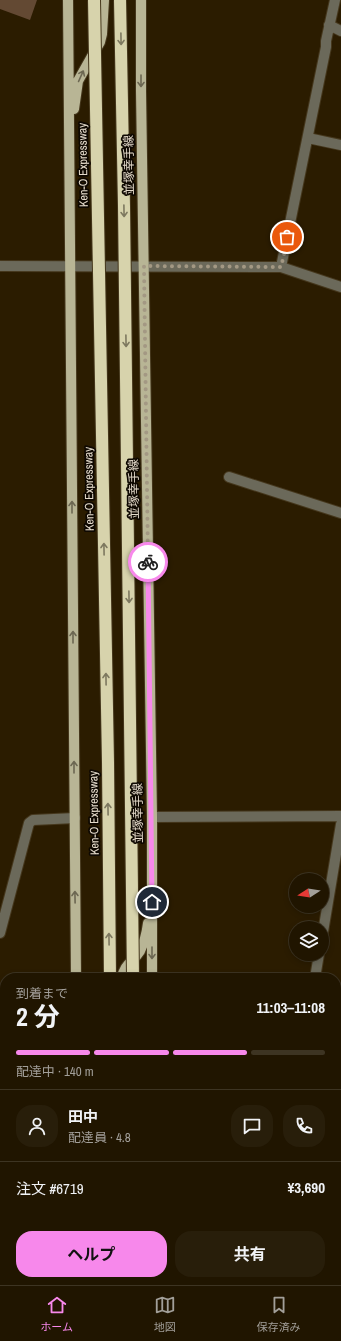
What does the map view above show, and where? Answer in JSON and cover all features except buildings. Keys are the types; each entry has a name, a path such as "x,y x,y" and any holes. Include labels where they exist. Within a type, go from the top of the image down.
{"highway":[{"name":"Ken-O Expressway","path":"94,0 108,754 110,973"},
{"path":"120,0 124,206 133,973"}],"main road":[{"path":"68,0 76,973"},
{"path":"69,156 78,81 100,42 102,34 104,0"},
{"name":"並塚幸手線","path":"141,0 152,817 152,973"},
{"path":"123,973 126,965 140,951 147,928 152,887"}],"street":[{"path":"281,267 335,0"},
{"path":"329,25 341,31"},
{"path":"308,138 341,146"},
{"path":"1,266 281,267 341,287"},
{"path":"229,477 341,513"},
{"path":"152,817 341,816"},
{"path":"0,933 29,822 33,820 75,818"},
{"path":"325,921 341,824"},
{"path":"316,973 318,961"}],"way so far":[{"path":"148,562 144,266 281,267 287,237"}],"route":[{"path":"148,562 152,902"}]}
